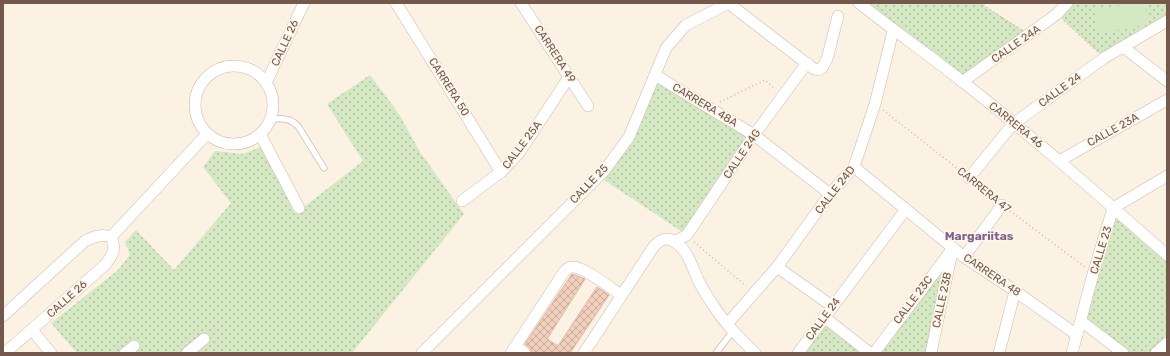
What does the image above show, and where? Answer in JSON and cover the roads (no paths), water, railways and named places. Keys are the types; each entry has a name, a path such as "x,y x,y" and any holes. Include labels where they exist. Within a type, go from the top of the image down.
{"street":[{"name":"CALLE 26","path":"266,83 304,3"},
{"name":"CARRERA 50","path":"396,3 501,172"},
{"name":"CARRERA 49","path":"521,3 588,106"},
{"path":"729,3 814,69 818,70 822,68 827,59 838,16"},
{"name":"CALLE 25","path":"422,353 604,171 629,137 666,48 686,25 729,3"},
{"name":"CARRERA 46","path":"859,3 962,82 1060,161 1167,255"},
{"name":"CALLE 24A","path":"962,82 1057,14 1067,3"},
{"name":"CALLE 24","path":"969,178 1013,124 1104,58 1167,20"},
{"name":"CALLE 24D","path":"730,327 754,294 777,267 830,194 854,167 875,104 894,31"},
{"path":"1123,47 1167,81"},
{"name":"CALLE 24G","path":"674,241 687,235 754,135 807,63"},
{"path":"228,66 245,67 257,73 271,91 273,110 271,119 260,134 252,140 233,144 223,143 214,139 201,127 194,110 194,102 199,85 211,72 228,66"},
{"name":"CARRERA 48A","path":"655,75 707,108 754,135 830,194"},
{"name":"CALLE 25A","path":"462,202 501,172 519,153 570,77"},
{"name":"CALLE 23A","path":"1060,161 1167,100"},
{"path":"3,316 85,241 95,236 103,235 111,237 207,134"},
{"path":"260,134 299,208"},
{"name":"CARRERA 48","path":"854,167 952,248 1077,335"},
{"path":"1113,208 1167,177"},
{"path":"964,257 1002,205"},
{"name":"CALLE 23","path":"1072,353 1093,274 1113,208"},
{"name":"CALLE 24","path":"798,353 906,209"},
{"name":"CALLE 26","path":"5,353 105,265 112,256 114,250 114,243 111,237"},
{"path":"584,353 654,246 662,239 674,241 682,247 700,284 714,306 730,327 755,353"},
{"name":"CALLE 23C","path":"874,353 952,248"},
{"name":"CALLE 23B","path":"931,353 952,248"},
{"path":"525,353 513,350 564,272 569,267 573,266 584,270 621,295"},
{"path":"777,267 832,306"},
{"path":"999,353 1015,291"},
{"path":"824,317 870,353"},
{"path":"1081,321 1123,353"},
{"path":"32,330 51,353"},
{"path":"187,353 204,339"},
{"path":"1156,353 1167,343"},
{"path":"125,353 134,346"}],"lane":[{"path":"271,119 283,118 292,120 298,126 324,168"},
{"path":"716,353 730,327"}],"district":[{"name":"Margariitas","path":"979,236"}]}
